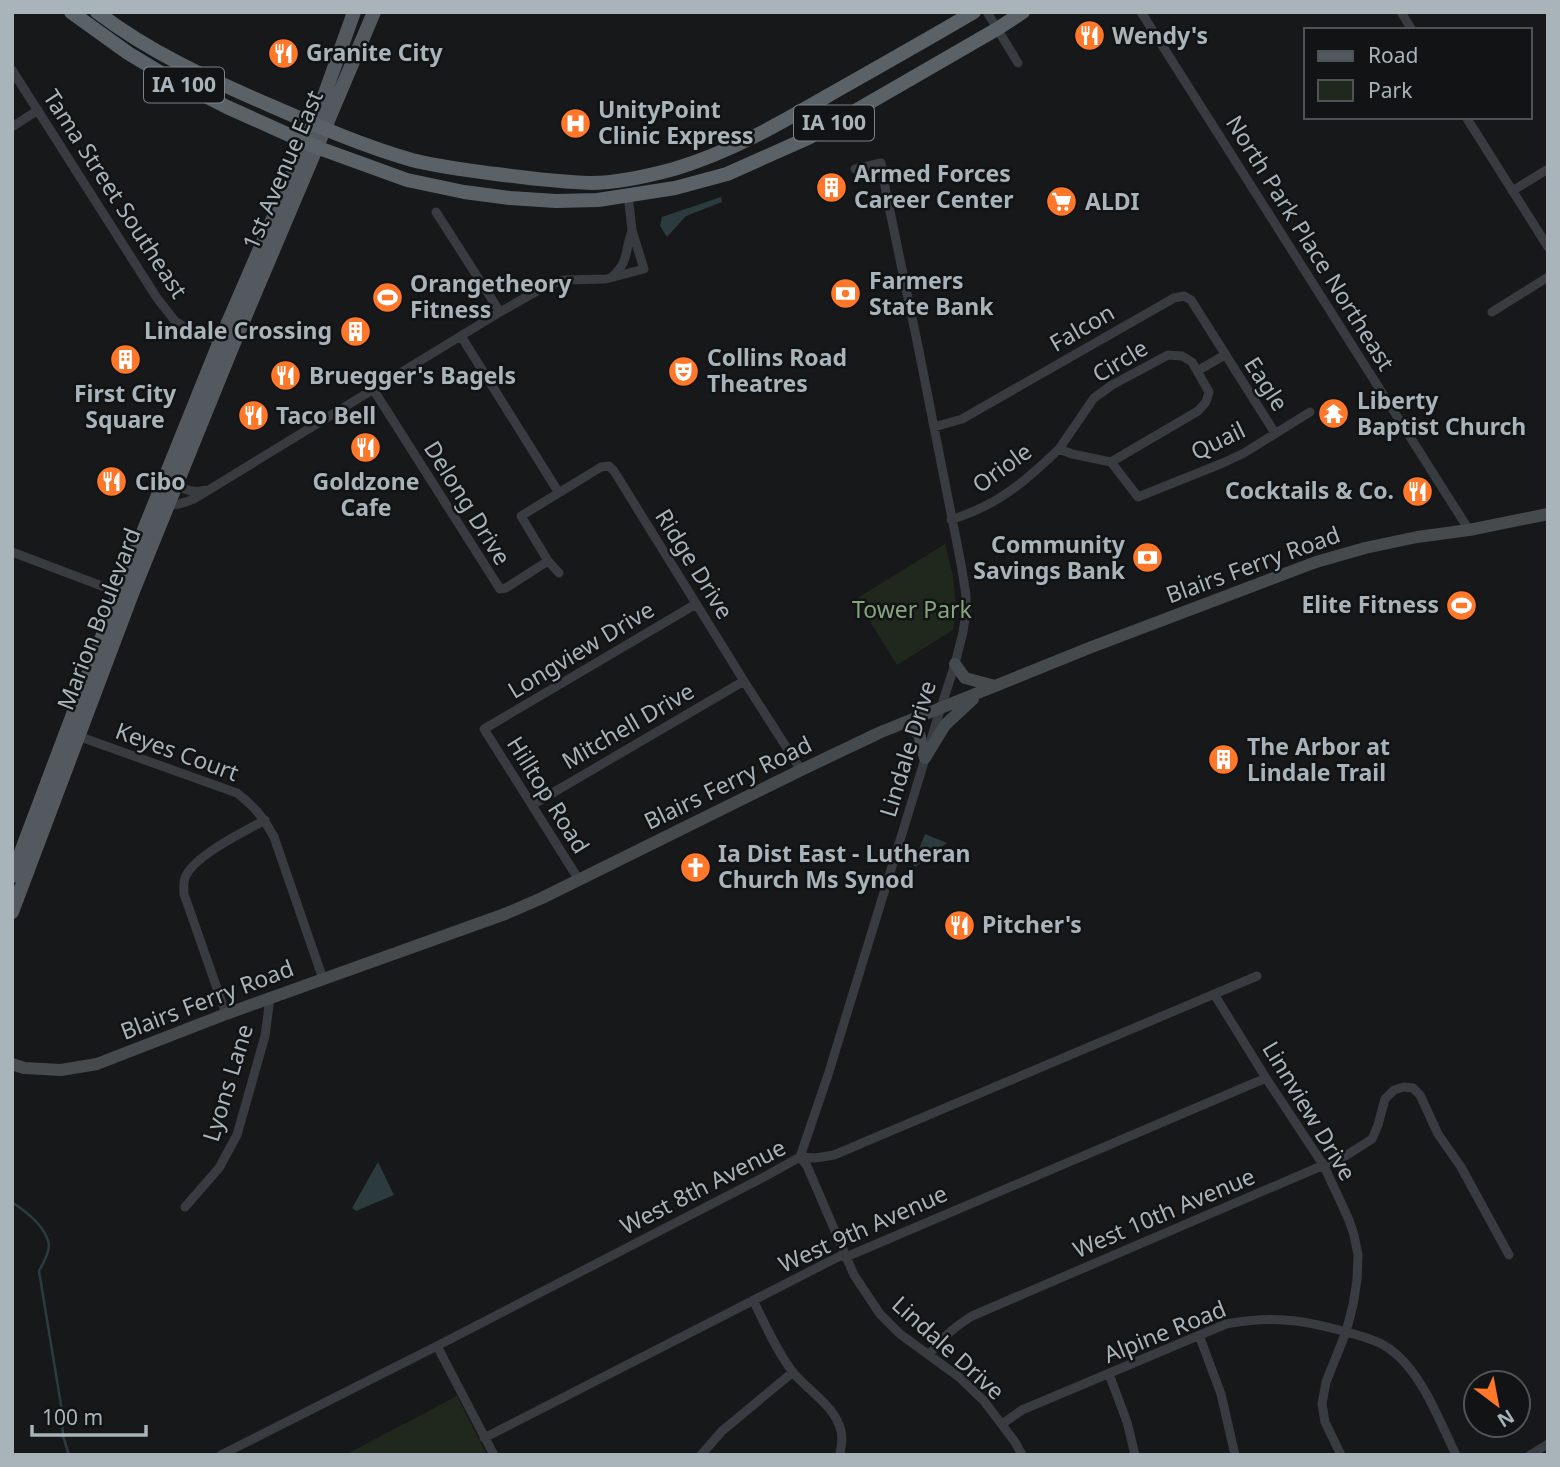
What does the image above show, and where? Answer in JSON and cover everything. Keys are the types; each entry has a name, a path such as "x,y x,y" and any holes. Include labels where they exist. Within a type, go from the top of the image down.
{"highway":[{"name":"IA 100","path":"71,12 117,46 166,76 311,145 407,180 464,192 556,201 598,200 675,188 727,174 810,137 1023,12"},
{"name":"IA 100","path":"97,12 166,58 231,89 319,126 413,160 465,170 593,183 627,180 674,169 723,151 772,128 974,12"}],"main road":[{"name":"1st Avenue East","path":"319,126 354,12"},
{"name":"1st Avenue East","path":"227,343 319,126 374,12"},
{"name":"Marion Boulevard","path":"162,503 177,484 227,343"},
{"name":"Marion Boulevard","path":"12,876 72,734 227,343"},
{"name":"Blairs Ferry Road","path":"12,1064 24,1068 61,1070 97,1064 226,1014 505,914 903,723 1089,648 1316,562 1417,537 1548,514"},
{"path":"925,758 945,725 989,688 965,678 956,664"},
{"path":"903,723 919,734 925,758"},
{"name":"Marion Boulevard","path":"12,912 72,734"}],"street":[{"path":"987,12 1018,63"},
{"name":"North Park Place Northeast","path":"1141,12 1466,530"},
{"path":"1401,12 1411,28"},
{"name":"Tama Street Southeast","path":"12,70 157,298 175,321 191,331 227,343"},
{"path":"12,127 38,110"},
{"path":"1467,119 1548,247"},
{"name":"Lindale Drive","path":"855,169 881,163 966,595 966,613 956,664 800,1157 807,1166 854,1275 880,1314 900,1334 959,1377 984,1401 1015,1442 1021,1455"},
{"path":"1512,191 1548,169"},
{"path":"162,503 184,503 194,499 544,287 563,280 611,278 644,269 632,230 628,195"},
{"path":"436,212 500,312"},
{"path":"611,278 623,267 632,230"},
{"path":"1492,312 1548,277"},
{"name":"Falcon","path":"934,427 961,419 1174,298 1184,296 1191,299 1225,355"},
{"path":"461,336 559,494"},
{"name":"Circle","path":"1059,449 1094,398 1142,368 1168,355 1182,356 1192,362 1198,371"},
{"path":"1111,462 1198,411 1206,402 1209,393 1198,371 1225,355"},
{"name":"Eagle","path":"1225,355 1275,433"},
{"name":"Delong Drive","path":"373,390 500,589 506,588 548,561"},
{"name":"Quail","path":"1111,462 1138,497 1244,453 1310,412"},
{"name":"Oriole","path":"951,520 983,508 1005,495 1033,474 1059,449 1111,462"},
{"name":"Ridge Drive","path":"548,561 521,516 601,467 609,466 801,770"},
{"path":"177,484 195,492 214,487"},
{"path":"12,552 125,595"},
{"path":"548,561 559,573"},
{"name":"Longview Drive","path":"484,729 696,604"},
{"name":"Mitchell Drive","path":"532,805 744,681"},
{"name":"Hilltop Road","path":"484,729 579,880"},
{"name":"Keyes Court","path":"72,734 237,793 254,806 274,837 323,979"},
{"path":"226,1014 184,894 184,879 202,857 265,820"},
{"name":"West 8th Avenue","path":"221,1455 800,1157 834,1155 1257,976"},
{"name":"Linnview Drive","path":"1214,994 1324,1166 1349,1220 1358,1255 1357,1280 1346,1332 1326,1381 1322,1404 1325,1422 1341,1455"},
{"name":"Lyons Lane","path":"185,1207 219,1168 237,1135 265,1036 270,998"},
{"name":"West 9th Avenue","path":"484,1438 840,1256 846,1257 1266,1078"},
{"name":"West 10th Avenue","path":"929,1355 953,1328 972,1316 1347,1155 1372,1139 1385,1099 1394,1090 1404,1087 1413,1088 1420,1095 1438,1134 1461,1167 1509,1255"},
{"path":"753,1300 777,1348 793,1372 838,1420 842,1439 840,1455"},
{"name":"Alpine Road","path":"1002,1424 1023,1410 1226,1324 1286,1319 1308,1321 1372,1338 1392,1350 1426,1392 1456,1455"},
{"path":"1199,1335 1222,1394 1235,1455"},
{"path":"437,1346 494,1455"},
{"path":"701,1455 722,1431 793,1372"},
{"path":"1109,1374 1127,1422 1135,1455"},
{"path":"1530,1455 1548,1444"}],"green space":[{"name":"Tower Park","path":"945,544 953,576 956,607 953,630 897,665 856,599"},
{"path":"457,1396 487,1455 345,1455"}],"shaded area":[{"path":"721,197 722,202 686,216 667,237 660,226 662,217"},
{"path":"925,834 947,843 915,867 913,864"},
{"path":"378,1162 394,1195 356,1211 352,1208"}],"waterway":[{"path":"12,1202 40,1226 49,1245 39,1271 61,1405 63,1436 69,1455"}],"place":[{"name":"Wendy's","path":"1089,36"},
{"name":"Granite City","path":"283,53"},
{"name":"UnityPoint Clinic Express","path":"575,123"},
{"name":"Armed Forces Career Center","path":"831,187"},
{"name":"ALDI","path":"1062,202"},
{"name":"Farmers State Bank","path":"846,294"},
{"name":"Orangetheory Fitness","path":"387,297"},
{"name":"Lindale Crossing","path":"355,331"},
{"name":"First City Square","path":"125,360"},
{"name":"Collins Road Theatres","path":"684,371"},
{"name":"Bruegger's Bagels","path":"286,376"},
{"name":"Liberty Baptist Church","path":"1334,414"},
{"name":"Taco Bell","path":"253,416"},
{"name":"Goldzone Cafe","path":"366,448"},
{"name":"Cibo","path":"112,482"},
{"name":"Cocktails & Co.","path":"1417,491"},
{"name":"Community Savings Bank","path":"1148,558"},
{"name":"Elite Fitness","path":"1462,605"},
{"name":"The Arbor at Lindale Trail","path":"1224,760"},
{"name":"Ia Dist East - Lutheran Church Ms Synod","path":"695,867"},
{"name":"Pitcher's","path":"959,925"}]}
